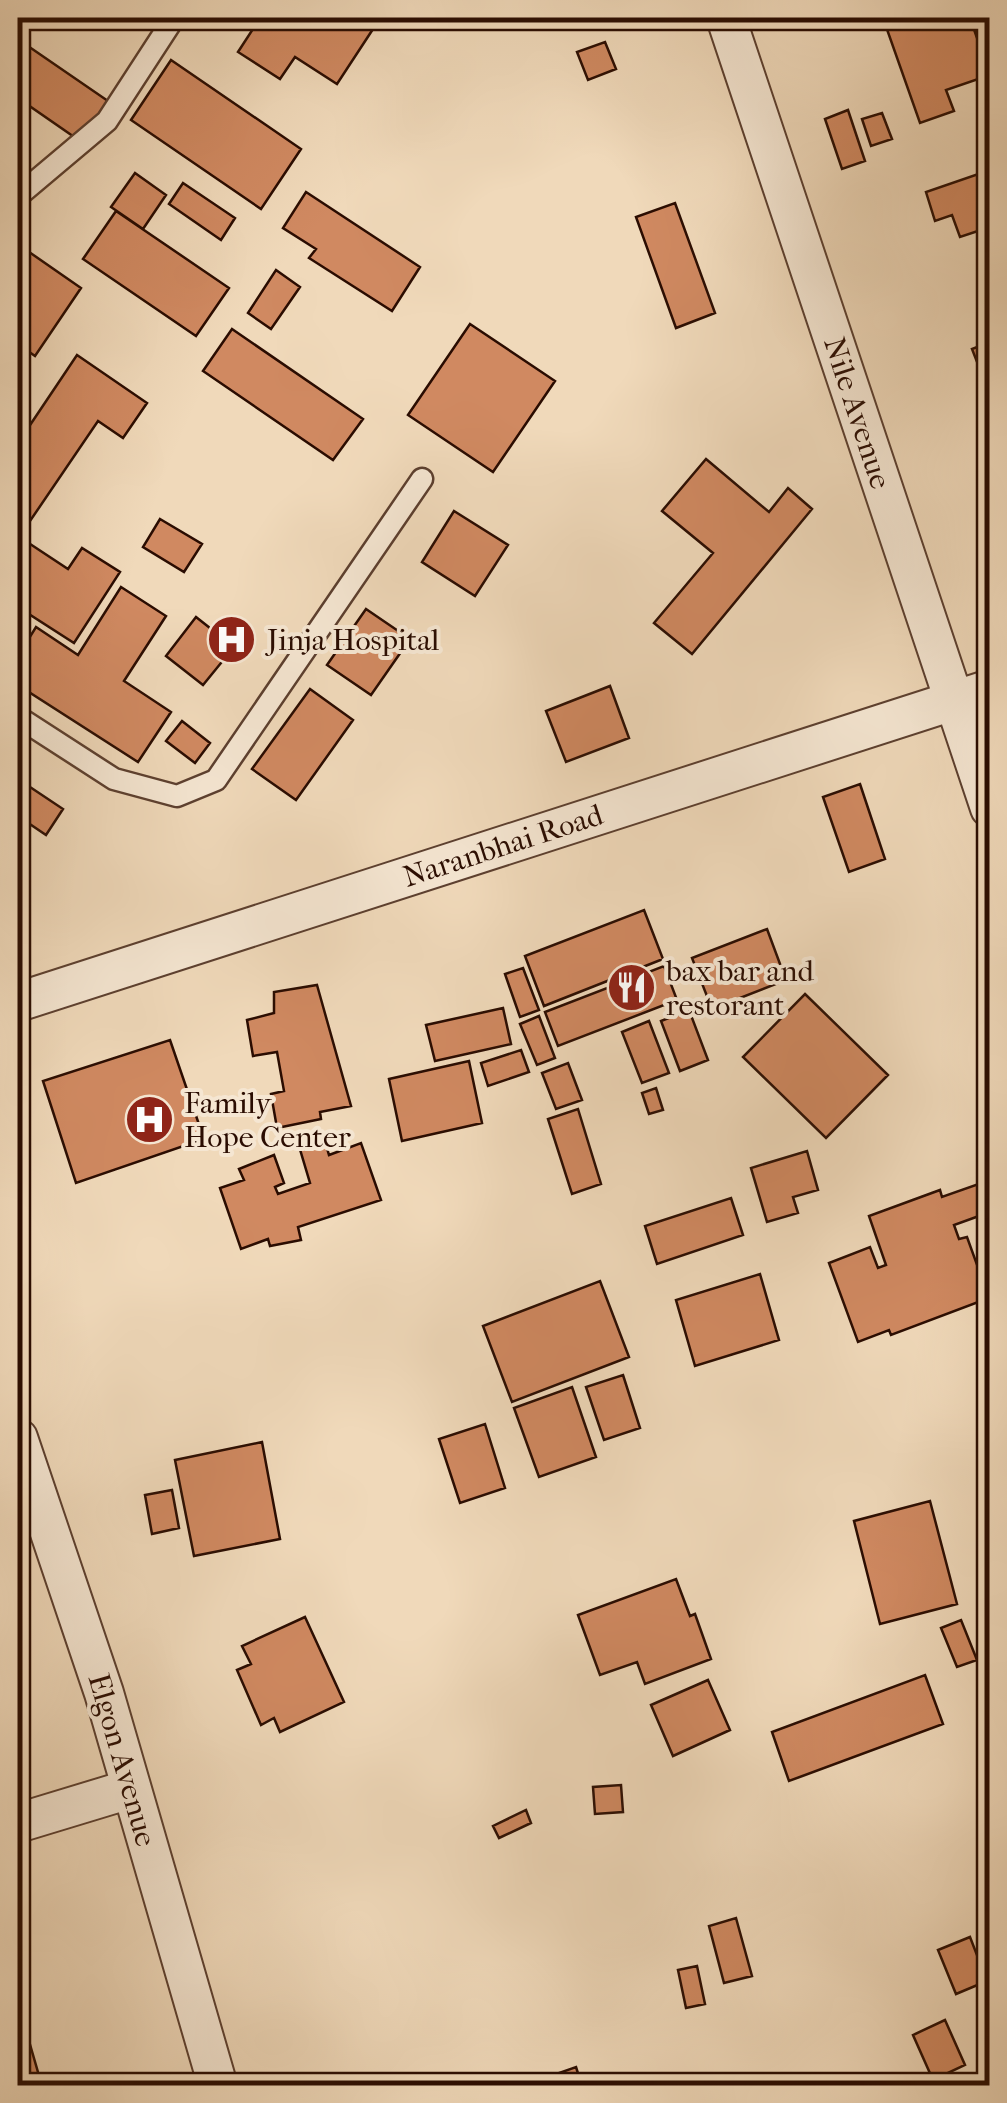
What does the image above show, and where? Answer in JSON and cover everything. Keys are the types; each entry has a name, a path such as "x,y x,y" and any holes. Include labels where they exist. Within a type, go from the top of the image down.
{"street":[{"name":"Nile Avenue","path":"726,18 990,808"},
{"name":"Naranbhai Road","path":"18,1002 990,689"},
{"name":"Elgon Avenue","path":"18,1438 104,1693 218,2086"},
{"path":"18,1823 130,1789"}],"lane":[{"path":"18,196 107,121 174,18"},
{"path":"18,717 114,778 177,796 216,780 422,478"}],"building":[{"path":"235,18 356,18 373,29 337,84 295,57 280,79 238,52 253,29"},
{"path":"883,18 970,18 990,75 946,90 954,111 920,123"},
{"path":"605,42 616,69 588,80 577,52"},
{"path":"25,44 108,101 80,141 18,98 18,55"},
{"path":"171,60 301,149 261,209 131,120"},
{"path":"848,110 865,161 842,169 825,119"},
{"path":"882,113 892,139 871,146 862,119"},
{"path":"990,170 990,227 960,237 952,215 935,221 926,192"},
{"path":"135,173 166,195 143,229 111,207"},
{"path":"183,183 235,218 221,240 169,204"},
{"path":"306,192 420,267 392,311 309,258 316,249 283,228"},
{"path":"675,203 715,313 676,328 636,217"},
{"path":"116,211 229,288 196,336 83,259"},
{"path":"19,245 81,288 35,356 18,344"},
{"path":"276,270 300,287 271,329 248,313"},
{"path":"470,324 555,381 493,472 408,415"},
{"path":"232,329 363,419 333,460 203,371"},
{"path":"990,342 990,378 984,380 972,349"},
{"path":"77,355 147,403 123,438 98,421 30,521 18,512 18,443"},
{"path":"706,459 769,512 788,488 812,509 692,654 654,623 713,553 662,511"},
{"path":"454,511 508,545 475,596 422,562"},
{"path":"160,519 202,544 184,572 143,547"},
{"path":"18,536 68,569 82,548 120,572 74,643 18,607"},
{"path":"121,587 166,616 124,681 171,712 138,762 18,685 18,656 36,627 78,655"},
{"path":"366,609 410,639 371,695 327,665"},
{"path":"196,617 234,647 203,685 166,656"},
{"path":"610,686 629,738 566,762 546,711"},
{"path":"310,689 353,720 296,800 252,769"},
{"path":"182,721 210,743 195,763 166,741"},
{"path":"18,779 63,809 46,835 18,816"},
{"path":"860,784 885,859 849,872 823,797"},
{"path":"644,910 663,959 544,1006 525,956"},
{"path":"767,929 786,980 712,1009 692,958"},
{"path":"664,966 677,1000 558,1046 545,1012"},
{"path":"523,968 539,1010 520,1017 505,974"},
{"path":"317,985 351,1106 320,1112 321,1119 277,1128 271,1094 284,1091 277,1052 253,1056 247,1020 274,1013 274,992"},
{"path":"805,994 888,1075 826,1138 743,1057"},
{"path":"503,1008 511,1044 435,1061 426,1025"},
{"path":"689,1010 708,1060 680,1071 661,1021"},
{"path":"539,1016 555,1058 537,1065 520,1024"},
{"path":"649,1021 669,1073 642,1083 622,1032"},
{"path":"170,1040 204,1139 76,1183 43,1081"},
{"path":"521,1050 529,1072 488,1086 481,1063"},
{"path":"469,1061 482,1123 402,1141 389,1079"},
{"path":"568,1063 582,1100 556,1109 542,1073"},
{"path":"656,1088 663,1110 649,1114 642,1093"},
{"path":"578,1109 601,1184 572,1194 548,1119"},
{"path":"324,1138 329,1155 361,1143 381,1200 298,1227 301,1240 270,1246 268,1239 241,1249 220,1188 244,1180 239,1169 274,1155 284,1183 275,1187 278,1194 310,1183 299,1146"},
{"path":"807,1151 818,1190 793,1197 798,1213 767,1222 751,1168"},
{"path":"990,1180 990,1212 954,1225 959,1239 967,1237 989,1298 891,1335 889,1330 858,1342 829,1263 870,1247 878,1268 886,1265 869,1216 940,1190 942,1197"},
{"path":"731,1198 743,1235 657,1264 645,1226"},
{"path":"760,1274 779,1340 695,1366 676,1300"},
{"path":"600,1281 629,1357 512,1402 483,1326"},
{"path":"623,1375 640,1428 604,1440 586,1387"},
{"path":"572,1387 596,1457 539,1477 514,1408"},
{"path":"485,1424 505,1488 460,1503 439,1439"},
{"path":"262,1442 280,1539 194,1556 175,1460"},
{"path":"172,1490 179,1528 152,1534 145,1495"},
{"path":"930,1501 957,1604 880,1624 854,1521"},
{"path":"676,1579 690,1616 695,1614 711,1659 645,1684 637,1662 600,1675 578,1615"},
{"path":"305,1617 344,1702 280,1732 274,1718 261,1725 237,1670 251,1664 242,1646"},
{"path":"961,1620 977,1660 957,1667 941,1628"},
{"path":"925,1675 943,1724 789,1781 772,1732"},
{"path":"708,1680 730,1730 673,1756 651,1705"},
{"path":"621,1785 623,1812 595,1814 593,1787"},
{"path":"526,1810 531,1823 499,1838 493,1826"},
{"path":"990,1899 990,1943 978,1908"},
{"path":"736,1918 752,1976 724,1983 709,1926"},
{"path":"970,1937 987,1981 956,1994 938,1950"},
{"path":"697,1966 705,2004 686,2008 678,1970"},
{"path":"18,2003 42,2086 18,2086"},
{"path":"945,2020 965,2065 933,2080 913,2035"},
{"path":"576,2067 582,2086 522,2086"}],"place":[{"name":"Jinja Hospital","path":"232,640"},
{"name":"bax bar and restorant","path":"631,988"},
{"name":"Family Hope Center","path":"149,1120"}]}
